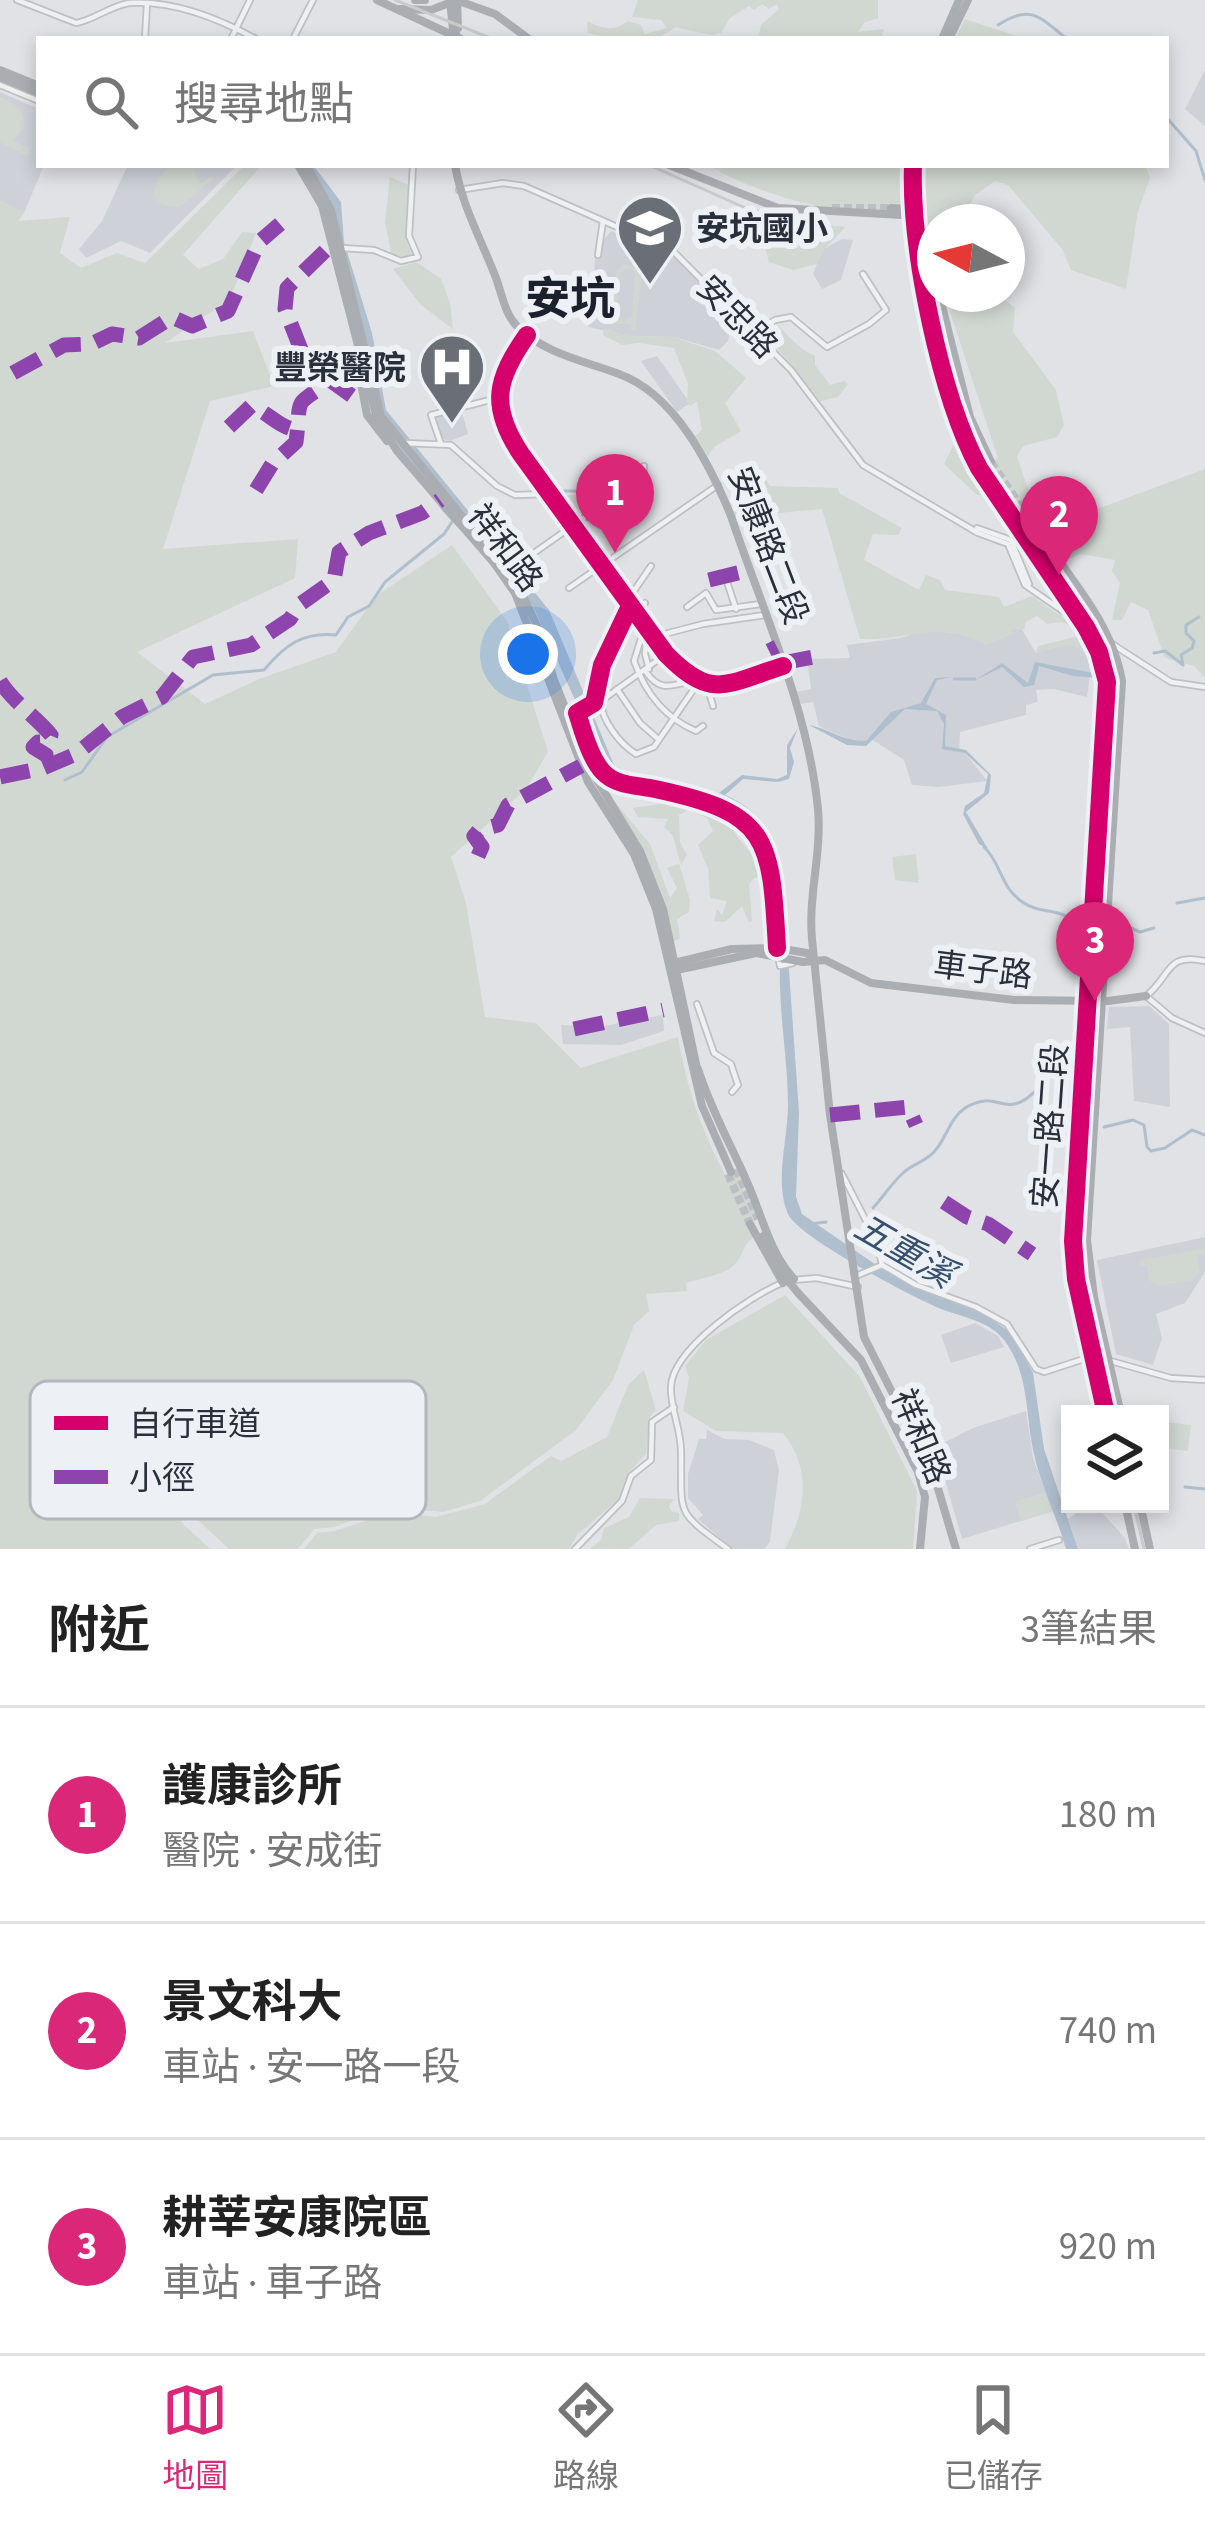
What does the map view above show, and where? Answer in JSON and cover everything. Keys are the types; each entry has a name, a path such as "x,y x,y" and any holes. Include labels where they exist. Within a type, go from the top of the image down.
{"main road":[{"path":"377,0 453,36"},
{"path":"415,0 425,0"},
{"path":"947,36 959,0"},
{"path":"948,36 968,0"},
{"path":"396,8 423,11 453,1 495,14 525,36"},
{"path":"453,1 457,36"},
{"path":"0,77 36,92"},
{"name":"祥和路","path":"304,168 331,210 333,249 352,322 367,415 400,447 530,608 590,767 640,851 663,909 687,1051 699,1109 732,1172 710,1119 673,967"},
{"path":"455,168 459,190 512,321 527,335"},
{"path":"676,168 751,201 798,208 917,212"},
{"path":"686,168 753,196 798,208 814,207"},
{"path":"916,168 917,212"},
{"path":"891,208 917,212"},
{"name":"祥和路","path":"333,249 381,416 400,447"},
{"path":"930,312 953,404 979,468"},
{"path":"944,312 970,417 991,462"},
{"name":"安康路二段","path":"527,335 551,350 625,375 652,393 692,440 718,485 765,615 804,729 818,805 820,838 811,913 814,960 866,1345 934,1475 956,1549"},
{"path":"1043,539 1112,645"},
{"name":"安一路二段","path":"1032,547 1086,627 1105,668 1108,696 1072,1241 1104,1405"},
{"name":"安一路二段","path":"1112,645 1123,696 1087,1240 1090,1277 1119,1405"},
{"name":"車子路","path":"673,967 732,949 807,953 814,960"},
{"name":"車子路","path":"778,952 797,961 830,962 871,982 1014,1000 1146,996"},
{"path":"696,1062 714,1118 748,1182 777,1258 794,1279"},
{"name":"祥和路","path":"783,1283 754,1221 779,1270 848,1342 870,1376 921,1478 925,1497 920,1549"},
{"path":"1127,1513 1135,1549"},
{"path":"1142,1513 1150,1549"}],"street":[{"path":"17,0 76,23 114,7 147,3 191,10 251,36"},
{"path":"232,36 250,0"},
{"path":"295,36 313,0"},
{"path":"145,36 147,3"},
{"path":"333,249 374,250 400,261 418,257 409,236 412,168"},
{"name":"安忠路","path":"459,190 524,186 674,252 790,370 863,465 1008,544 1022,580 1032,590 1112,645 1171,682 1205,687"},
{"path":"598,254 603,220"},
{"path":"755,333 775,320 791,317 827,347 886,310 863,274"},
{"path":"527,335 506,365 498,398 514,443 648,631 696,682"},
{"path":"441,444 431,415 498,398"},
{"path":"400,447 452,446 497,486 515,495 550,494"},
{"path":"534,553 643,476 644,466"},
{"path":"569,588 718,485"},
{"path":"651,566 602,665 590,707 577,715 607,776 703,799 728,809 749,826 767,858 778,952"},
{"path":"726,579 736,609"},
{"path":"687,607 706,593 716,610 761,604"},
{"path":"631,606 645,603"},
{"path":"648,631 765,615"},
{"path":"648,631 634,661 659,687 733,682 783,666"},
{"path":"648,631 645,672 656,702 691,730 704,727"},
{"path":"666,654 601,701 601,710 627,748 639,754 654,747 696,682"},
{"path":"707,685 713,706"},
{"path":"617,689 640,723 657,738"},
{"path":"1205,961 1192,958 1173,963 1146,996 1180,1023 1205,1033"},
{"path":"697,1004 715,1053 731,1064 738,1083 731,1092"},
{"path":"839,1169 878,1242 883,1265 916,1285 976,1307 1006,1324 1036,1369 1044,1372 1093,1357 1171,1378 1205,1380"},
{"path":"728,1549 696,1528 684,1510 673,1376 702,1335 760,1295 794,1279 857,1281 883,1265"},
{"path":"575,1549 622,1501 631,1476 650,1460 652,1422 674,1407"},
{"path":"1030,1549 1059,1540"}],"shaded area":[{"path":"638,0 878,0 878,18 864,23 858,32 884,29 882,36 759,36 761,25 779,9 777,4 769,9 762,4 754,10 749,6 730,18 721,33 712,35 675,27 660,36 588,33 587,21 608,28 628,21 641,25 645,34 667,28 661,20 632,17"},
{"path":"965,19 1017,36 956,36"},
{"path":"1205,70 1205,126 1185,109"},
{"path":"0,92 36,108 36,168 43,168 24,213 0,201"},
{"path":"0,97 22,113 23,130 12,140 30,149 27,156 0,142"},
{"path":"127,168 234,168 150,253 121,241 86,258 79,249 102,221"},
{"path":"169,168 193,168 201,184 213,179 179,207 156,198 160,178"},
{"path":"242,168 259,168 183,255 199,269 223,259 242,232 256,233 230,299 165,343 253,331 274,386 210,401 163,549 298,539 295,578 137,652 205,704 336,652 376,596 452,545 509,624 509,665 525,678 548,752 526,789 451,857 466,903 485,1017 536,1023 581,1068 678,1037 709,1140 725,1175 738,1167 760,1218 749,1224 754,1237 732,1267 686,1283 687,1291 646,1294 649,1311 634,1325 613,1380 576,1430 480,1501 443,1512 426,1510 426,1381 30,1381 30,1519 182,1519 210,1549 0,1549 0,201 24,213 18,221 70,217 60,253 81,268 117,253 145,263"},
{"path":"715,168 908,168 907,203 891,204 891,212 814,210 813,204"},
{"path":"924,168 1146,168 1150,178 1138,211 1126,289 1071,270 1062,249 1008,185 995,181 970,204 925,204"},
{"path":"390,177 409,185 406,239 412,255 391,252 385,222"},
{"path":"757,217 845,227 817,264 793,270 769,262"},
{"name":"安坑國小","path":"611,231 677,259 727,308 733,317 728,341 719,350 674,337 629,336 588,327 583,301 593,296 595,259"},
{"path":"842,239 853,240 841,280 822,289 813,274 820,256"},
{"path":"416,262 441,279 453,329 421,305 393,269"},
{"path":"643,262 635,330 631,324 617,324 610,315 616,272 624,264 638,267","holes":["628,268 635,271 632,316 624,322 617,319 619,273"]},
{"path":"950,312 1015,312 1013,332 1056,390 1064,425 1057,437 1023,446 1017,456 1037,515 1006,521 987,495 977,495 944,464 955,442 945,407 949,406 975,473 998,458"},
{"path":"773,325 815,356 815,365 830,385 848,384 838,397 820,401 765,333"},
{"path":"604,328 629,336 674,337 715,351 746,378 725,403 741,431 708,456 695,436 702,430 697,401 687,403 688,384 674,348 622,345 603,335"},
{"path":"657,356 690,403 677,412 641,361"},
{"name":"豐榮醫院","path":"461,409 468,434 450,441 440,438 436,417"},
{"path":"1205,469 1205,677 1194,666 1165,658 1148,610 1131,602 1122,620 1112,620 1120,583 1112,571 1115,560 1081,554 1069,559 1051,532 1092,511"},
{"path":"614,472 620,487 597,504 569,511 556,494 590,493"},
{"path":"766,480 770,486 838,488 839,493 902,528 898,535 873,534 864,560 919,590 926,575 940,580 945,590 999,597 1004,607 1032,596 1083,631 1101,672 1090,674 1092,660 1080,648 1036,653 1038,646 1078,636 1074,627 1062,622 1047,624 1037,616 1024,629 1012,629 1012,634 986,645 938,632 860,639 822,509 736,517 730,499"},
{"path":"1021,628 1036,653 1066,643 1083,648 1092,661 1087,697 1036,690 1038,702 1026,705 1026,715 960,732 959,752 965,753 987,781 912,785 904,760 871,739 855,742 819,726 813,702 801,704 796,692 811,689 807,659 850,658 847,645 901,638 925,629 965,635 986,644"},
{"path":"1116,669 1119,696 1104,936 1100,954 1096,954 1093,986 1111,714 1108,671"},
{"path":"615,785 702,802 728,813 736,835 753,856 757,845 767,877 754,878 749,884 752,921 749,923 742,906 725,922 714,921 717,909 722,915 727,901 710,898 708,868 698,845 713,831 707,818 688,810 679,815 680,842 687,855 681,865 673,836 664,827 668,819 638,817 633,808 675,802 619,792"},
{"path":"615,802 650,844 670,898 677,888 667,868 679,864 690,900 689,912 677,919 680,939 674,941 659,887"},
{"path":"916,854 919,883 895,880 892,857"},
{"path":"1149,1006 1169,1024 1170,1107 1134,1101 1130,1027 1107,1029 1109,1007"},
{"path":"663,1015 664,1031 621,1045 563,1044 561,1025 598,1027"},
{"path":"1097,1017 1084,1241 1086,1277 1101,1339 1093,1341 1075,1241 1086,1056 1093,1051"},
{"path":"1205,1237 1205,1272 1185,1303 1156,1314 1162,1338 1153,1365 1116,1354 1097,1260"},
{"path":"1205,1248 1197,1256 1200,1271 1193,1280 1160,1286 1149,1280 1147,1265 1140,1266 1139,1261"},
{"path":"785,1295 860,1377 917,1491 913,1549 785,1549 798,1520 803,1490 798,1461 783,1433 716,1431 683,1411 689,1378 685,1366 706,1340"},
{"path":"975,1323 998,1336 1004,1347 951,1363 941,1335"},
{"path":"644,1370 656,1410 650,1417 646,1454 629,1472 619,1499 578,1534 569,1549 304,1549 317,1533 371,1519 426,1519 485,1504 551,1456 561,1461 607,1437 628,1385"},
{"path":"1026,1411 1033,1458 1053,1511 962,1539 943,1473 930,1450 973,1428"},
{"path":"1169,1422 1191,1425 1188,1451 1169,1449"},
{"path":"707,1430 774,1450 779,1470 765,1549 732,1549 698,1519 703,1515 688,1498 688,1474 699,1439 706,1439"},
{"path":"1046,1492 1053,1511 1021,1521 1015,1502"},
{"path":"640,1498 674,1499 669,1506 679,1513 679,1521 656,1525 629,1549 590,1549 601,1540 604,1528 629,1517"},
{"path":"1076,1513 1102,1513 1129,1549 1078,1549 1068,1519"},
{"path":"197,1519 356,1519 314,1529 298,1549 229,1549"}],"water":[{"name":"五重溪","path":"296,168 315,168 341,202 344,242 372,333 386,410 549,610 614,765 630,774 719,793 742,775 777,779 787,775 787,745 798,728 790,748 794,762 789,779 778,782 743,779 725,795 763,825 782,871 799,1112 796,1197 802,1214 882,1269 983,1313 1011,1333 1033,1373 1044,1449 1061,1513 1066,1513 1078,1549 1066,1549 1034,1454 1023,1382 999,1334 857,1266 812,1237 788,1214 782,1188 788,1105 780,987 782,904 770,844 741,810 722,799 637,782 603,763 533,606 445,514 375,425 318,198"},
{"path":"1035,662 1099,674 1099,678 1039,666 1034,685 1024,687 1002,667 974,681 1002,663 1028,683"},
{"path":"953,677 937,680 926,704 946,715 945,746 966,750 991,775 989,793 966,812 988,849 979,844 963,814 965,806 984,793 988,774 965,753 942,749 944,724 937,711 905,709 866,746 847,745 809,725 852,740 867,740 891,712 921,703 935,678"}],"waterway":[{"path":"998,25 1027,14 1063,36"},
{"path":"1169,120 1196,151 1205,180"},
{"path":"553,491 593,491 624,462"},
{"path":"65,780 82,772 107,737 213,675 264,670 295,642 336,635 348,617 369,606 385,582 444,534 454,519"},
{"path":"1154,653 1165,651 1183,665 1181,655 1194,641 1186,625 1199,617"},
{"path":"954,679 975,679"},
{"path":"984,847 1010,890 1024,903 1079,924 1088,920"},
{"path":"1177,903 1205,898"},
{"path":"1126,926 1140,932 1154,928"},
{"path":"873,1208 903,1173 934,1152 965,1108 978,1102 1024,1100 1051,1073 1072,1073 1079,1081"},
{"path":"1104,1127 1133,1120 1144,1125 1151,1151 1165,1148 1192,1130 1205,1135"},
{"path":"810,1224 826,1222"},
{"path":"1185,1487 1205,1489"}],"tunnel":[{"path":"832,208 891,208"},
{"path":"991,462 1043,539"},
{"path":"979,468 1032,547"},
{"path":"736,1169 758,1219"},
{"path":"728,1174 750,1224"}],"tram line":[{"path":"395,0 485,36"},
{"path":"656,168 750,210 809,222"},
{"path":"939,326 963,420 984,466"},
{"path":"1039,542 1102,639 1116,681 1081,1240 1084,1277 1112,1405"},
{"path":"1136,1513 1144,1549"}],"marked path":[{"path":"13,373 64,345 91,344 112,334 139,338 172,317 192,326 228,311 259,242 280,224"},
{"path":"325,251 287,288 285,309 304,357 315,361 331,381"},
{"path":"256,490 272,464 296,442 304,400 331,381 352,396 361,395"},
{"path":"229,427 251,406 297,430"},
{"path":"0,777 43,768 76,754 122,717 162,697 193,657 251,645 334,580 339,552 440,500"},
{"path":"709,580 750,570"},
{"path":"769,651 777,647"},
{"path":"782,663 814,657"},
{"path":"0,681 51,735 48,742 33,747 46,755 43,768"},
{"path":"478,856 482,847 474,836 479,830 498,825 508,805 581,766"},
{"path":"574,1029 663,1010"},
{"path":"830,1115 908,1107 916,1125"},
{"path":"944,1202 1032,1254"}],"cycle path":[{"path":"913,168 917,237 930,320 965,437 979,468 1086,627 1107,682 1073,1241 1076,1279 1104,1405"},
{"path":"527,335 503,379 504,421 521,454 666,654 708,683 733,683 783,666"},
{"path":"630,606 602,665 594,703 577,713 591,752 614,780 693,798 742,821 766,855 777,948"}],"place":[{"name":"安坑國小","path":"650,287"},
{"name":"豐榮醫院","path":"452,426"},
{"name":"護康診所","path":"615,553"},
{"name":"景文科大","path":"1059,575"},
{"name":"耕莘安康院區","path":"1095,1001"}],"district":[{"name":"安坑","path":"570,298"}]}
